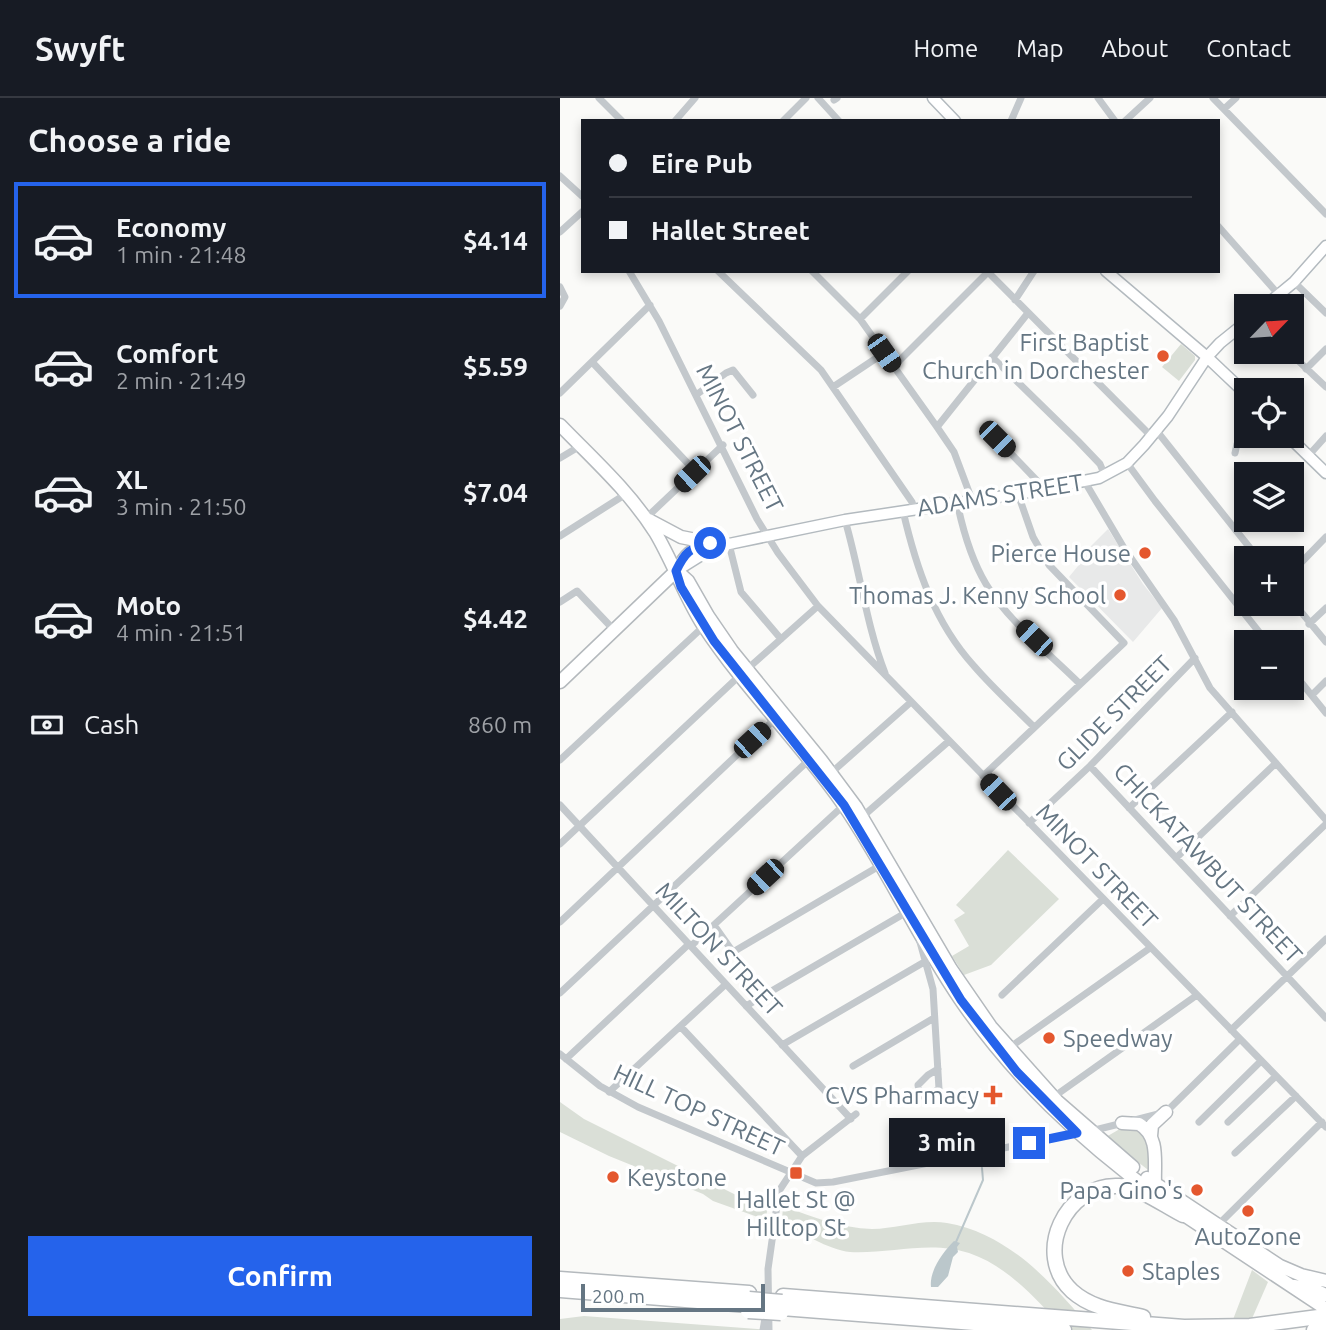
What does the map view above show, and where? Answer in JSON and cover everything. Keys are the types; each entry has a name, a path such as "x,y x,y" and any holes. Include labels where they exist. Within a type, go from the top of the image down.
{"highway":[{"path":"560,425 646,518 704,626 862,817 934,958 1050,1100"},
{"path":"646,518 681,537 710,543"},
{"path":"560,682 676,571"},
{"path":"676,571 688,581 713,624 776,718 831,773 934,958 988,1037 1112,1162 1183,1215 1287,1284 1322,1321"},
{"path":"1154,1183 1152,1125 1168,1110"},
{"path":"1122,1123 1139,1124 1152,1136"},
{"path":"1083,1132 1154,1183 1280,1266 1326,1281"},
{"path":"1167,1326 1141,1316 1104,1308 1080,1297 1060,1274 1055,1257 1055,1241 1061,1221 1070,1208 1086,1194 1105,1187 1134,1189 1183,1215"},
{"path":"560,1279 749,1302"},
{"path":"560,1284 1063,1330"},
{"path":"1287,1284 1313,1289 1326,1295"},
{"path":"560,1290 749,1302"},
{"path":"560,1296 749,1302"},
{"path":"779,1305 1167,1326 1265,1327 1322,1321"},
{"path":"779,1305 994,1330"},
{"path":"779,1305 1143,1330"}],"main road":[{"path":"933,98 953,119"},
{"path":"1280,294 1326,246"},
{"path":"1108,273 1234,383"},
{"name":"ADAMS STREET","path":"676,571 700,556 729,544 845,520 1018,494 1105,476 1128,463 1154,433 1207,357 1234,332"},
{"path":"1300,448 1326,473"},
{"path":"676,571 684,554 710,543"},
{"name":"ADAMS STREET","path":"710,543 729,544"}],"street":[{"path":"598,98 620,119"},
{"path":"677,119 695,98"},
{"path":"784,119 806,98"},
{"path":"818,98 837,119"},
{"path":"1012,119 1021,98"},
{"path":"1098,98 1114,119"},
{"path":"1127,119 1150,98"},
{"path":"1213,98 1326,214"},
{"path":"1224,109 1236,98"},
{"path":"560,176 581,195"},
{"path":"560,232 581,213"},
{"path":"1220,228 1278,294"},
{"name":"MINOT STREET","path":"630,273 650,305 723,446 757,519 818,607 1324,1124"},
{"path":"720,273 761,315 810,358 833,387 912,502 909,510 921,576 949,633 972,665 1034,727"},
{"path":"819,273 860,319 954,452 972,500"},
{"path":"860,319 906,273"},
{"path":"894,366 987,273"},
{"path":"989,273 1154,433 1248,546"},
{"path":"1015,300 1033,273"},
{"path":"1294,282 1326,313"},
{"path":"560,287 565,297 560,306"},
{"path":"560,393 650,305"},
{"path":"937,427 1028,313"},
{"path":"1306,369 1326,349"},
{"path":"833,387 884,353"},
{"path":"992,357 1078,440 1100,464 1105,476"},
{"path":"592,362 695,471"},
{"path":"1301,364 1326,387"},
{"path":"696,395 733,370 753,396"},
{"path":"1308,456 1326,436"},
{"path":"997,439 1045,489"},
{"path":"560,458 580,446"},
{"path":"646,518 723,446"},
{"path":"1235,453 1236,448"},
{"path":"1128,463 1257,630"},
{"path":"1085,482 1098,507 1174,620 1210,688 1326,822 1230,916"},
{"path":"560,536 626,494"},
{"path":"983,776 1124,643 1049,565 1032,537 1018,494"},
{"path":"957,502 964,534 987,586 1014,619 1080,684"},
{"path":"845,520 858,563 872,635 886,676"},
{"path":"1304,560 1326,537"},
{"path":"729,544 741,592 781,639"},
{"path":"560,602 577,591 615,631"},
{"path":"560,844 744,672 818,607"},
{"path":"1310,624 1326,608"},
{"path":"1304,616 1326,642"},
{"path":"560,760 704,626"},
{"name":"GLIDE STREET","path":"1029,823 1090,766 1195,658"},
{"path":"1312,695 1326,681"},
{"path":"1304,685 1326,713"},
{"path":"831,773 911,702"},
{"path":"1129,808 1232,712"},
{"path":"560,922 776,718"},
{"path":"862,817 949,741"},
{"path":"560,993 813,757"},
{"path":"1176,858 1276,763"},
{"name":"CHICKATAWBUT STREET","path":"1090,766 1326,1018"},
{"path":"563,1057 714,925 847,802"},
{"name":"MILTON STREET","path":"560,806 782,1045 853,1116 802,1156"},
{"path":"714,925 733,952 881,865"},
{"path":"1002,995 1103,899"},
{"path":"746,1006 910,917"},
{"path":"1231,1030 1326,939"},
{"path":"1009,1048 1150,947"},
{"path":"934,958 934,1018 938,1069 939,1089 924,1097 920,1096 918,1091 922,1080 938,1069"},
{"path":"782,1045 934,958"},
{"path":"933,989 949,983"},
{"path":"609,1092 726,984"},
{"path":"1050,1100 1197,995"},
{"path":"853,1066 934,1018"},
{"path":"681,1027 802,1156 779,1191 776,1202 768,1269 779,1305 769,1330"},
{"path":"1168,1110 1240,1039"},
{"name":"HILL TOP STREET","path":"563,1057 609,1092 638,1107 812,1182 828,1183 1083,1132 1168,1110"},
{"path":"1199,1122 1261,1061"},
{"path":"1228,1122 1276,1076"},
{"path":"1235,1153 1296,1096"},
{"path":"1218,1225 1324,1124"},
{"path":"763,1330 779,1305"}],"shaded area":[{"path":"1181,344 1195,356 1195,360 1179,381 1162,367"},
{"name":"Thomas J. Kenny School","path":"1108,529 1143,584 1162,608 1133,642 1069,577 1087,555 1085,552"},
{"path":"1008,850 1059,899 991,965 964,975 952,956 969,946 954,920 965,913 956,905"},
{"path":"560,1102 584,1119 748,1201 759,1205 762,1200 768,1201 766,1220 713,1201 703,1194 609,1156 560,1132"},
{"path":"1138,1128 1147,1136 1152,1173 1106,1137 1118,1130"},
{"path":"783,1206 849,1227 881,1229 938,1222 970,1229 991,1238 1028,1263 1062,1295 1092,1330 1065,1330 1009,1275 997,1266 969,1253 940,1248 842,1251 815,1240 782,1220"},
{"path":"954,1241 960,1243 948,1276 938,1287 931,1287 934,1268"},
{"path":"1252,1270 1268,1282 1247,1330 1229,1330"},
{"path":"584,1316 771,1330 560,1330 560,1319"}],"waterway":[{"path":"956,1242 983,1180 982,1168"}],"place":[{"name":"First Baptist Church in Dorchester","path":"1163,356"},
{"name":"Pierce House","path":"1145,553"},
{"name":"Thomas J. Kenny School","path":"1120,595"},
{"name":"Speedway","path":"1049,1038"},
{"name":"CVS Pharmacy","path":"993,1095"},
{"name":"Hallet St @ Hilltop St","path":"796,1173"},
{"name":"Keystone","path":"613,1177"},
{"name":"Papa Gino's","path":"1197,1190"},
{"name":"AutoZone","path":"1248,1211"},
{"name":"Staples","path":"1128,1271"}],"route":[{"path":"710,543 684,554 676,571 681,587 704,626 727,659 844,805 974,1019 1017,1072 1077,1133 1029,1143"}]}
